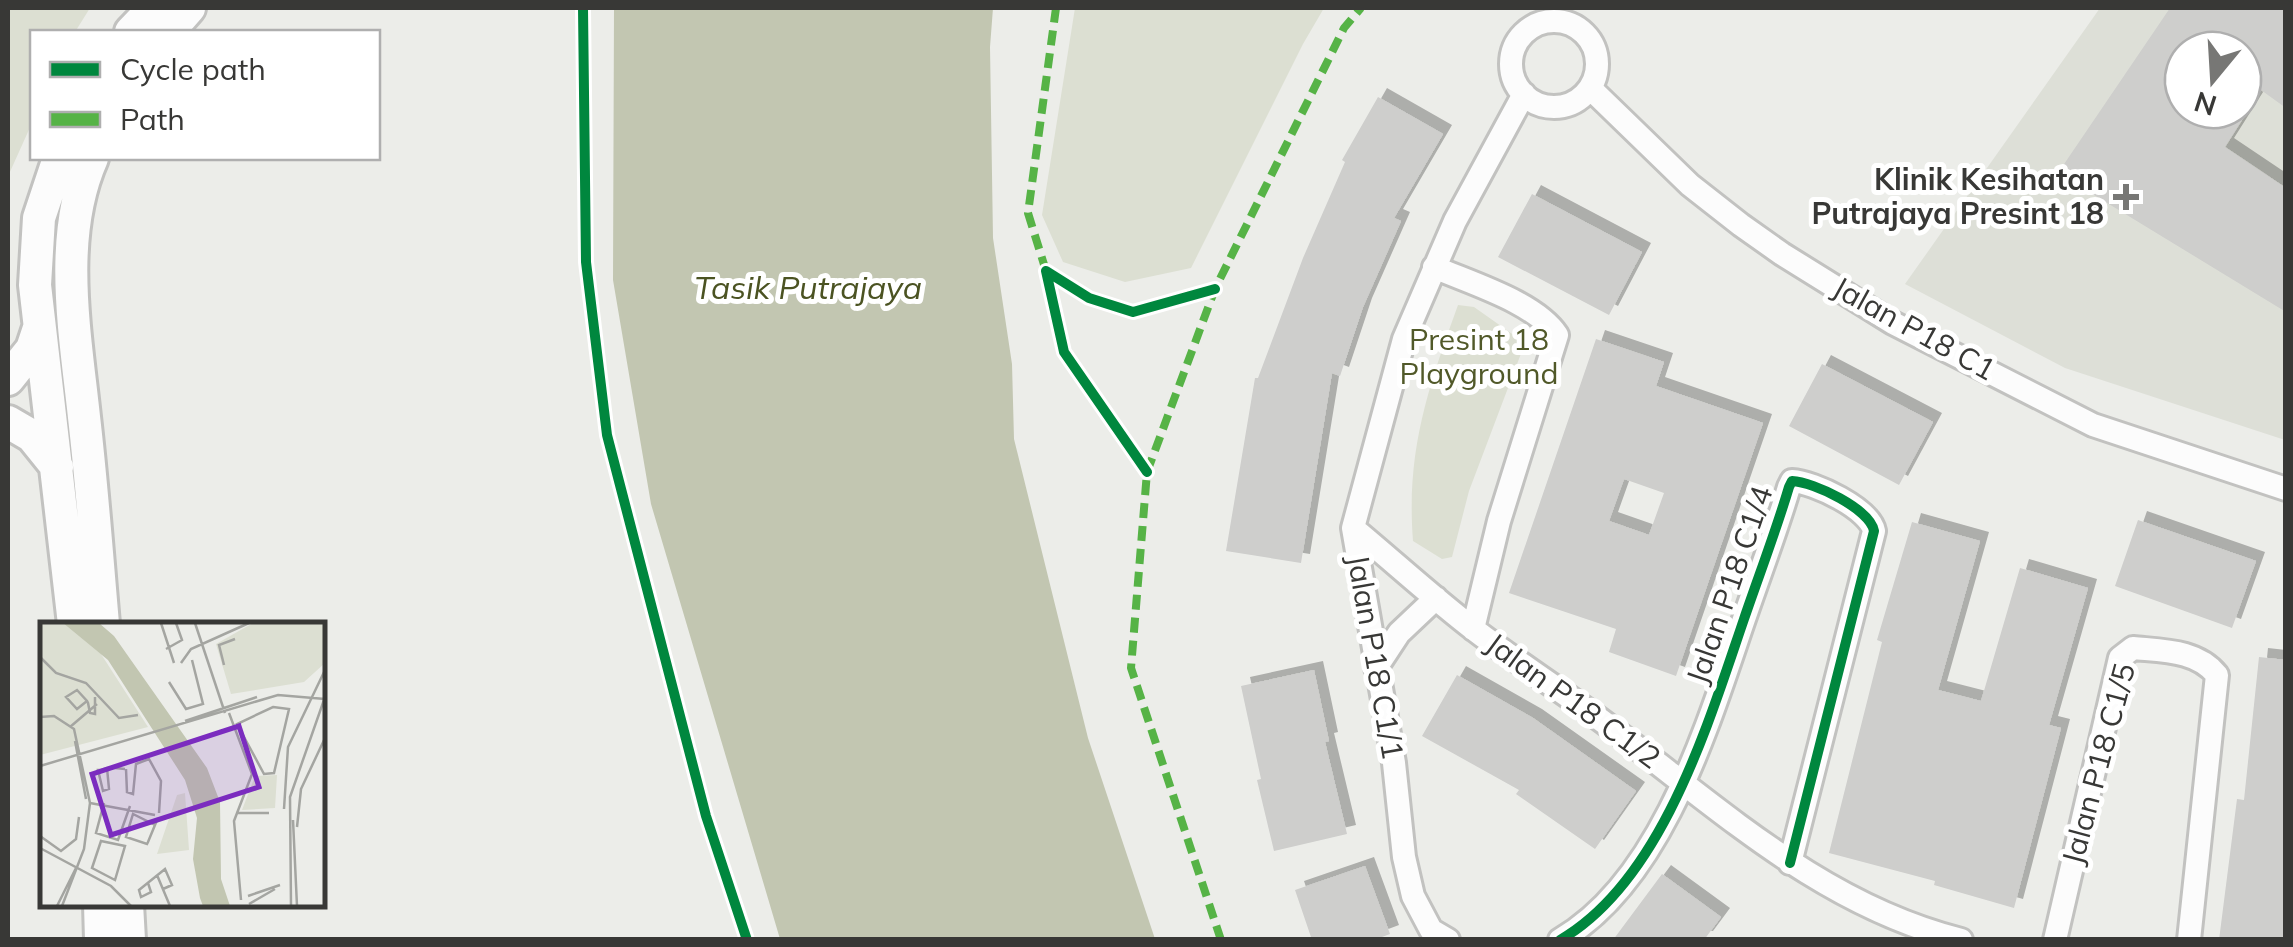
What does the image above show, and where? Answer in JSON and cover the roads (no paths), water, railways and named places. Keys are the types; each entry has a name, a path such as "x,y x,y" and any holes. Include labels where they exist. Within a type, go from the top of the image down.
{"street":[{"path":"132,30 154,8"},
{"path":"170,30 189,8"},
{"path":"1553,21 1578,28 1595,49 1598,62 1590,88 1580,99 1552,106 1537,103 1524,94 1512,74 1514,49 1528,30 1553,21"},
{"name":"Jalan P18 C1","path":"1590,88 1690,185 1741,226 1894,322 2093,424 2286,489"},
{"name":"Jalan P18 C1/1","path":"1448,940 1431,930 1413,896 1404,857 1394,763 1353,528 1404,340 1455,221 1524,94"},
{"path":"58,160 40,218 34,254 39,327 61,402 103,622"},
{"path":"74,622 57,466 61,402 77,364 72,218 80,183 91,160"},
{"path":"1434,268 1517,303 1558,335 1499,520 1473,629"},
{"path":"8,379 32,348 39,327"},
{"path":"8,422 32,436 57,466"},
{"name":"Jalan P18 C1/4","path":"1684,783 1713,715 1792,481 1799,480 1832,494 1868,518 1874,531 1790,863"},
{"name":"Jalan P18 C1/2","path":"1353,528 1473,629 1790,863 1842,895 1889,917 1961,940"},
{"path":"1376,668 1398,633 1436,598"},
{"name":"Jalan P18 C1/5","path":"2055,940 2120,658 2133,648 2190,655 2209,664 2218,675 2189,940"},
{"path":"1560,940 1624,884 1684,783"},
{"path":"100,907 102,940"},
{"path":"128,907 130,940"}],"water":[{"name":"Tasik Putrajaya","path":"614,8 993,8 993,238 1012,364 1014,439 1088,738 1155,939 780,939 651,504 613,280"}],"place":[{"name":"Klinik Kesihatan Putrajaya Presint 18","path":"2126,197"}],"park label":[{"name":"Presint 18 Playground","path":"1479,357"}]}
